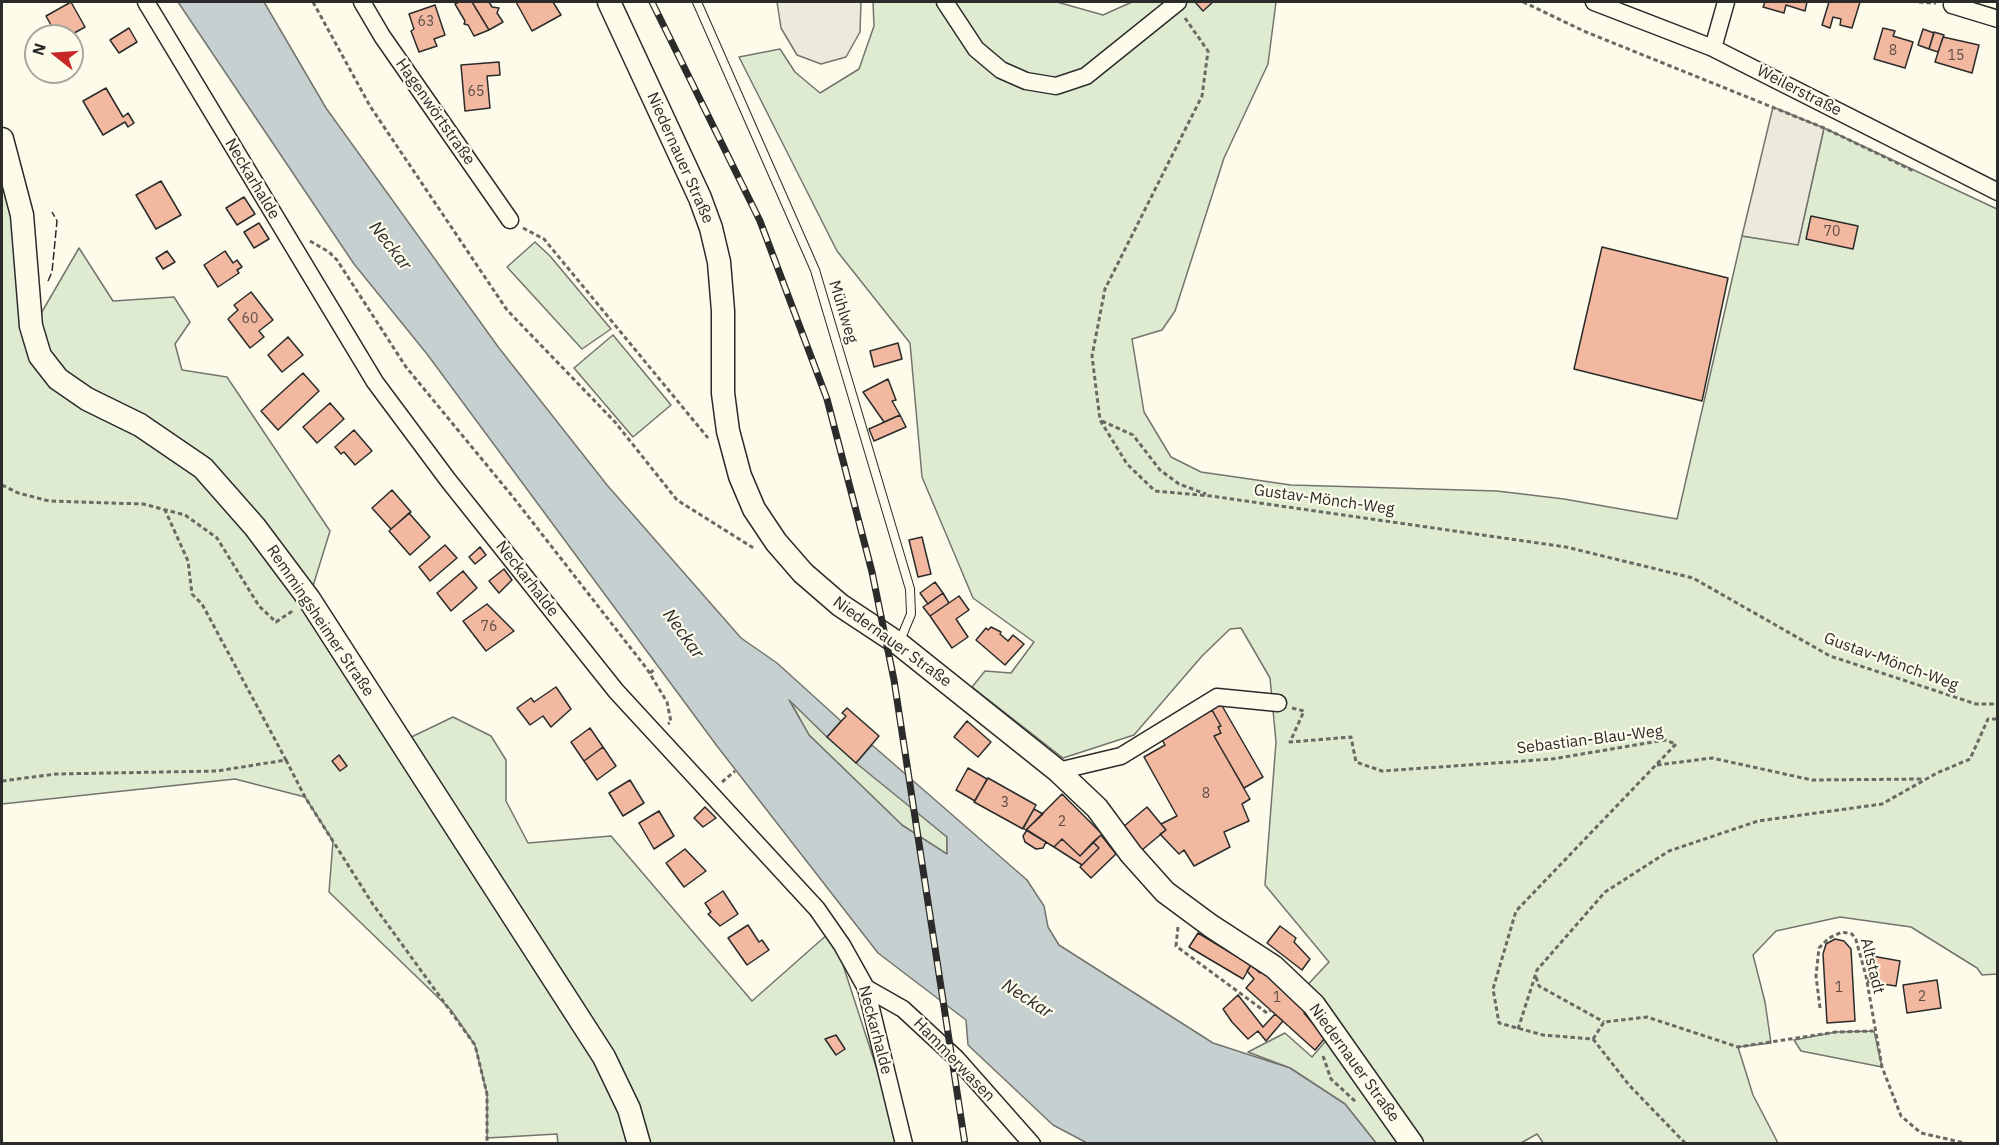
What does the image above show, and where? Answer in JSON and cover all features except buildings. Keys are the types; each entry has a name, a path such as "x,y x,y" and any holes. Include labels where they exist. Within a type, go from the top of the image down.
{"main road":[{"name":"Niedernauer Straße","path":"609,2 700,198 711,228 719,262 723,311 723,393 728,431 740,476 754,508 776,542 803,573 840,605 899,644 1058,771 1096,808 1131,854 1165,892 1211,926 1274,967 1314,1005 1412,1143"},
{"name":"Remmingsheimer Straße","path":"2,140 22,215 32,326 40,356 58,379 87,399 140,425 203,468 255,526 309,599 604,1058 629,1109 639,1143"}],"street":[{"name":"Neckarhalde","path":"146,2 375,382 448,480 616,691 817,909 842,945 866,988 903,1143"},
{"name":"Hagenwörtstraße","path":"362,2 382,36 510,220"},
{"path":"945,2 976,49 1001,70 1026,81 1056,86 1086,76 1176,3"},
{"name":"Weilerstraße","path":"1594,2 1713,48 1998,192"},
{"path":"1713,48 1726,2"},
{"path":"1954,2 1952,6 1998,19"},
{"path":"1058,771 1120,756 1217,697 1278,703"},
{"name":"Hammerwasen","path":"866,988 903,1009 948,1051 1032,1143"}],"lane":[{"name":"Mühlweg","path":"697,2 815,270 910,590 911,614 899,644"}],"path":[{"path":"313,2 370,106 507,310 615,422 677,500 755,549 776,542"},
{"path":"1523,2 1586,32 1824,128 1917,172"},
{"name":"Gustav-Mönch-Weg","path":"1176,3 1208,51 1202,96 1105,289 1092,356 1100,420 1127,464 1155,491 1211,496 1566,547 1693,578 1830,656 1977,704 1998,704"},
{"path":"510,220 544,239 710,440"},
{"path":"329,252 406,368 513,497 650,673 667,702 671,722 656,735"},
{"path":"1100,420 1133,435 1160,470 1179,484 1211,496"},
{"path":"2,485 49,501 143,504 185,515 217,538 259,606 276,622 309,599"},
{"path":"165,510 188,561 192,594 208,614 305,797 372,903 475,1045 487,1094 487,1143"},
{"path":"650,673 656,668"},
{"name":"Sebastian-Blau-Weg","path":"1278,703 1304,711 1290,742 1351,737 1356,762 1382,771 1552,759 1665,740 1676,744 1516,911 1493,989 1499,1023 1543,1035 1593,1038"},
{"path":"1518,1029 1537,970 1605,892 1669,851 1758,821 1882,804 1925,779 1970,759 1988,719 1998,719"},
{"path":"1657,765 1712,758 1812,780 1925,779"},
{"path":"2,781 56,774 217,771 286,760"},
{"path":"1178,923 1176,946 1267,1012 1271,1010"},
{"name":"Altstadt","path":"1820,1008 1816,976 1820,948 1829,938 1842,932 1852,934 1856,940 1866,976 1874,1031"},
{"path":"1535,976 1539,986 1604,1022 1647,1017 1738,1047 1836,1032 1874,1031 1882,1067 1901,1116 1921,1133 1969,1143"},
{"path":"1604,1022 1593,1038 1629,1085 1686,1143"}],"green space":[{"path":"873,2 1057,2 1103,15 1132,2 1276,2 1268,64 1224,158 1175,311 1162,330 1132,339 1144,412 1171,457 1201,472 1291,485 1497,491 1564,499 1677,519 1742,236 1798,244 1824,128 1997,209 1997,974 1982,975 1977,968 1911,927 1840,917 1776,931 1753,955 1765,1002 1771,1043 1738,1047 1753,1095 1778,1143 1544,1144 1537,1134 1521,1143 1376,1143 1345,1104 1290,1068 1248,1052 1285,1033 1312,1057 1329,1037 1298,995 1329,962 1265,885 1276,742 1270,678 1241,628 1230,629 1202,656 1134,735 1063,758 972,687 985,671 1011,673 1034,642 973,598 922,477 910,343 837,251 739,57 780,49 795,72 820,93 859,69 874,26"},
{"path":"2,172 13,207 25,341 79,248 113,301 174,297 190,322 175,344 182,370 227,377 330,531 309,599 401,742 453,717 491,736 506,760 506,801 528,843 611,836 752,1001 829,933 843,965 881,1082 896,1143 558,1144 557,1134 487,1138 487,1094 475,1045 451,1010 329,892 333,841 305,797 235,779 2,804"},
{"path":"535,242 550,256 611,329 582,349 507,267"},
{"path":"613,335 671,405 633,437 574,368"},
{"path":"788,697 827,737 947,837 947,855 902,825 809,735"},
{"path":"1874,1031 1882,1067 1801,1051 1794,1040 1836,1032"}],"shaded area":[{"path":"777,2 861,2 860,32 846,57 821,64 797,55 781,28"},
{"path":"1773,107 1824,128 1798,245 1742,236"}],"water":[{"name":"Neckar","path":"178,2 264,2 326,108 499,348 607,485 741,638 777,663 841,721 827,737 789,700 809,735 902,825 947,854 947,837 856,763 872,745 1027,880 1044,906 1048,927 1059,945 1213,1043 1290,1068 1345,1104 1376,1143 1087,1143 1053,1125 968,1045 966,1020 878,953 717,746 427,354 354,264"}],"railway":[{"path":"652,2 760,221 827,399 872,572 894,680 965,1144"}],"fence":[{"path":"48,281 52,272 57,221 52,212"}]}
